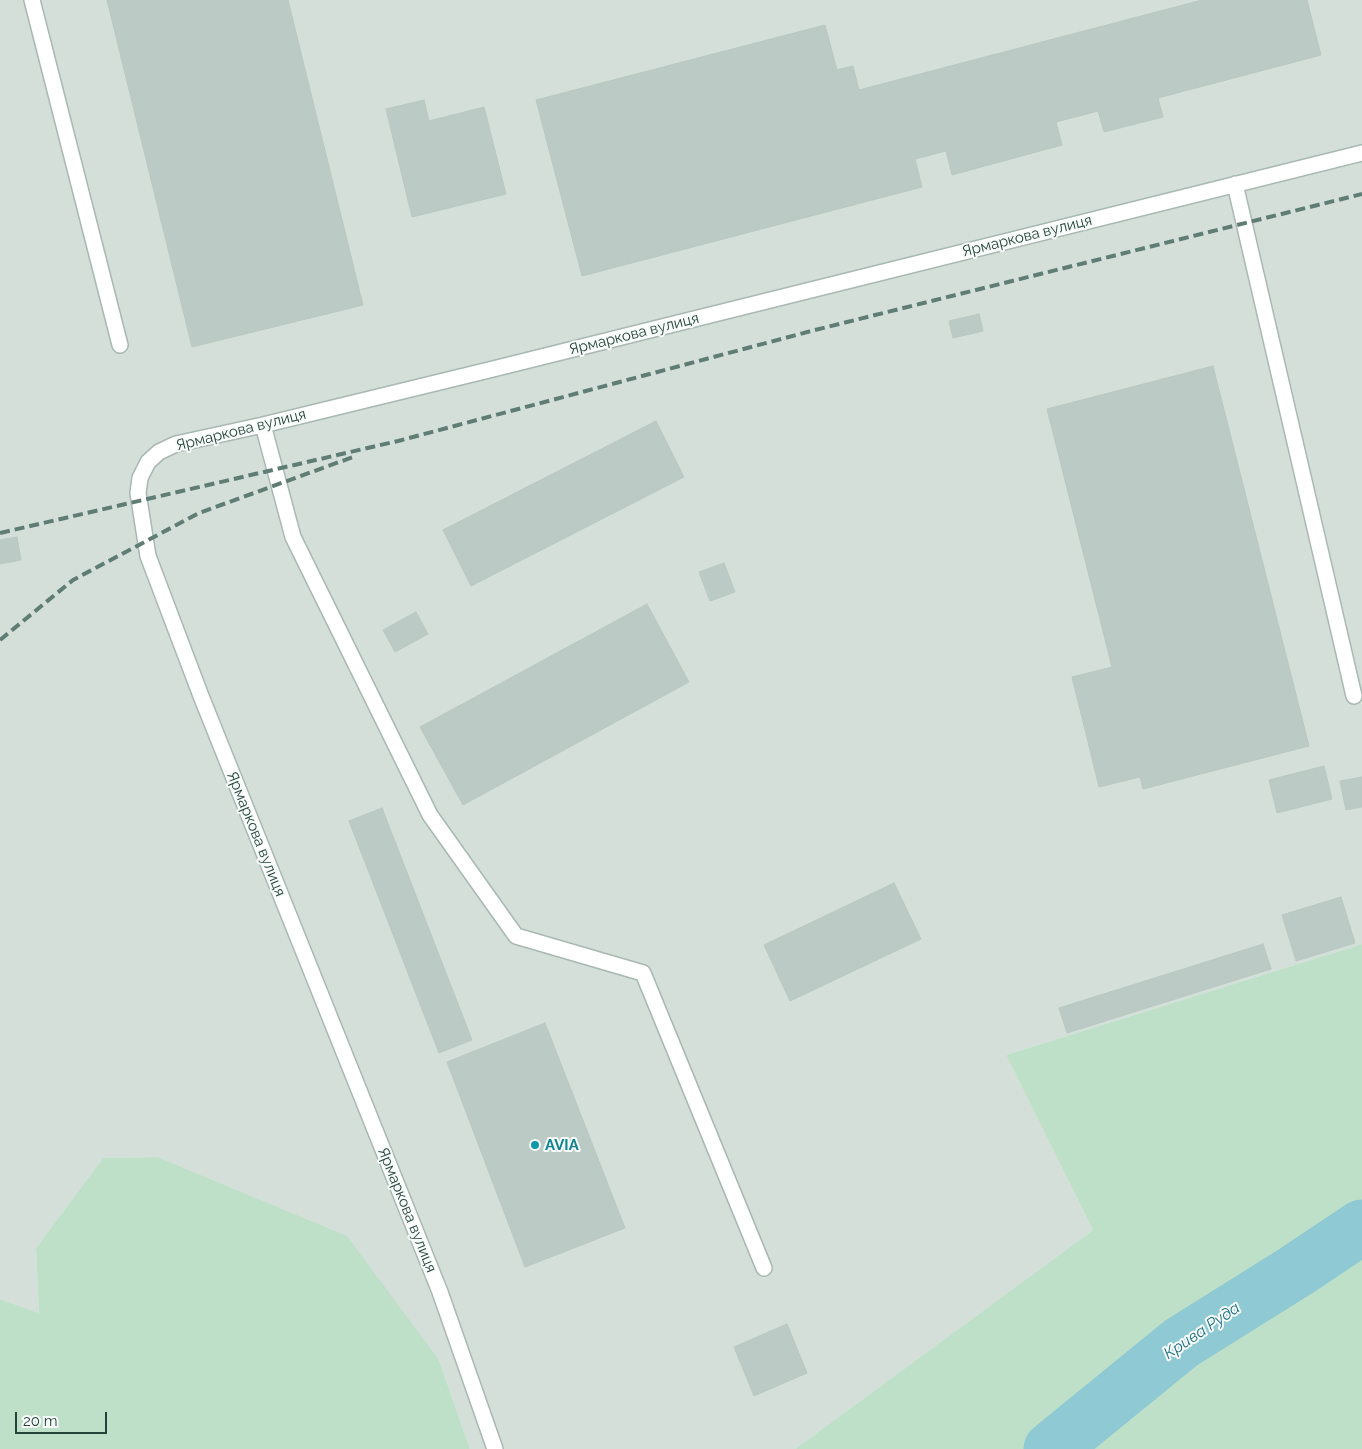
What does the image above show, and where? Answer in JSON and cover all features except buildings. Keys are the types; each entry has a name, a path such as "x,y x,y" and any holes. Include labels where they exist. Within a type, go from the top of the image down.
{"street":[{"path":"32,0 120,345"},
{"name":"Ярмаркова вулиця","path":"495,1449 440,1292 204,705 148,556 138,493 140,478 148,462 159,452 176,444 263,425 1362,153"},
{"path":"1235,184 1354,696"},
{"path":"263,425 293,537 430,815 516,936 643,972 764,1268"}],"shaded area":[{"path":"0,0 1362,0 1362,944 1006,1055 1093,1230 795,1449 470,1449 439,1360 157,1157 103,1158 36,1248 39,1313 0,1299"}],"green space":[{"path":"1362,944 1362,1449 795,1449 1093,1230 1006,1055"},
{"path":"157,1157 347,1236 439,1360 470,1449 0,1449 0,1299 39,1313 36,1248 103,1158"}],"waterway":[{"name":"Крива Руда","path":"1051,1449 1181,1343 1362,1227"}],"railway":[{"path":"0,533 398,441 815,330 1362,194"},
{"path":"0,640 73,580 199,513 353,457"}],"place":[{"name":"AVIA","path":"535,1145"}]}
